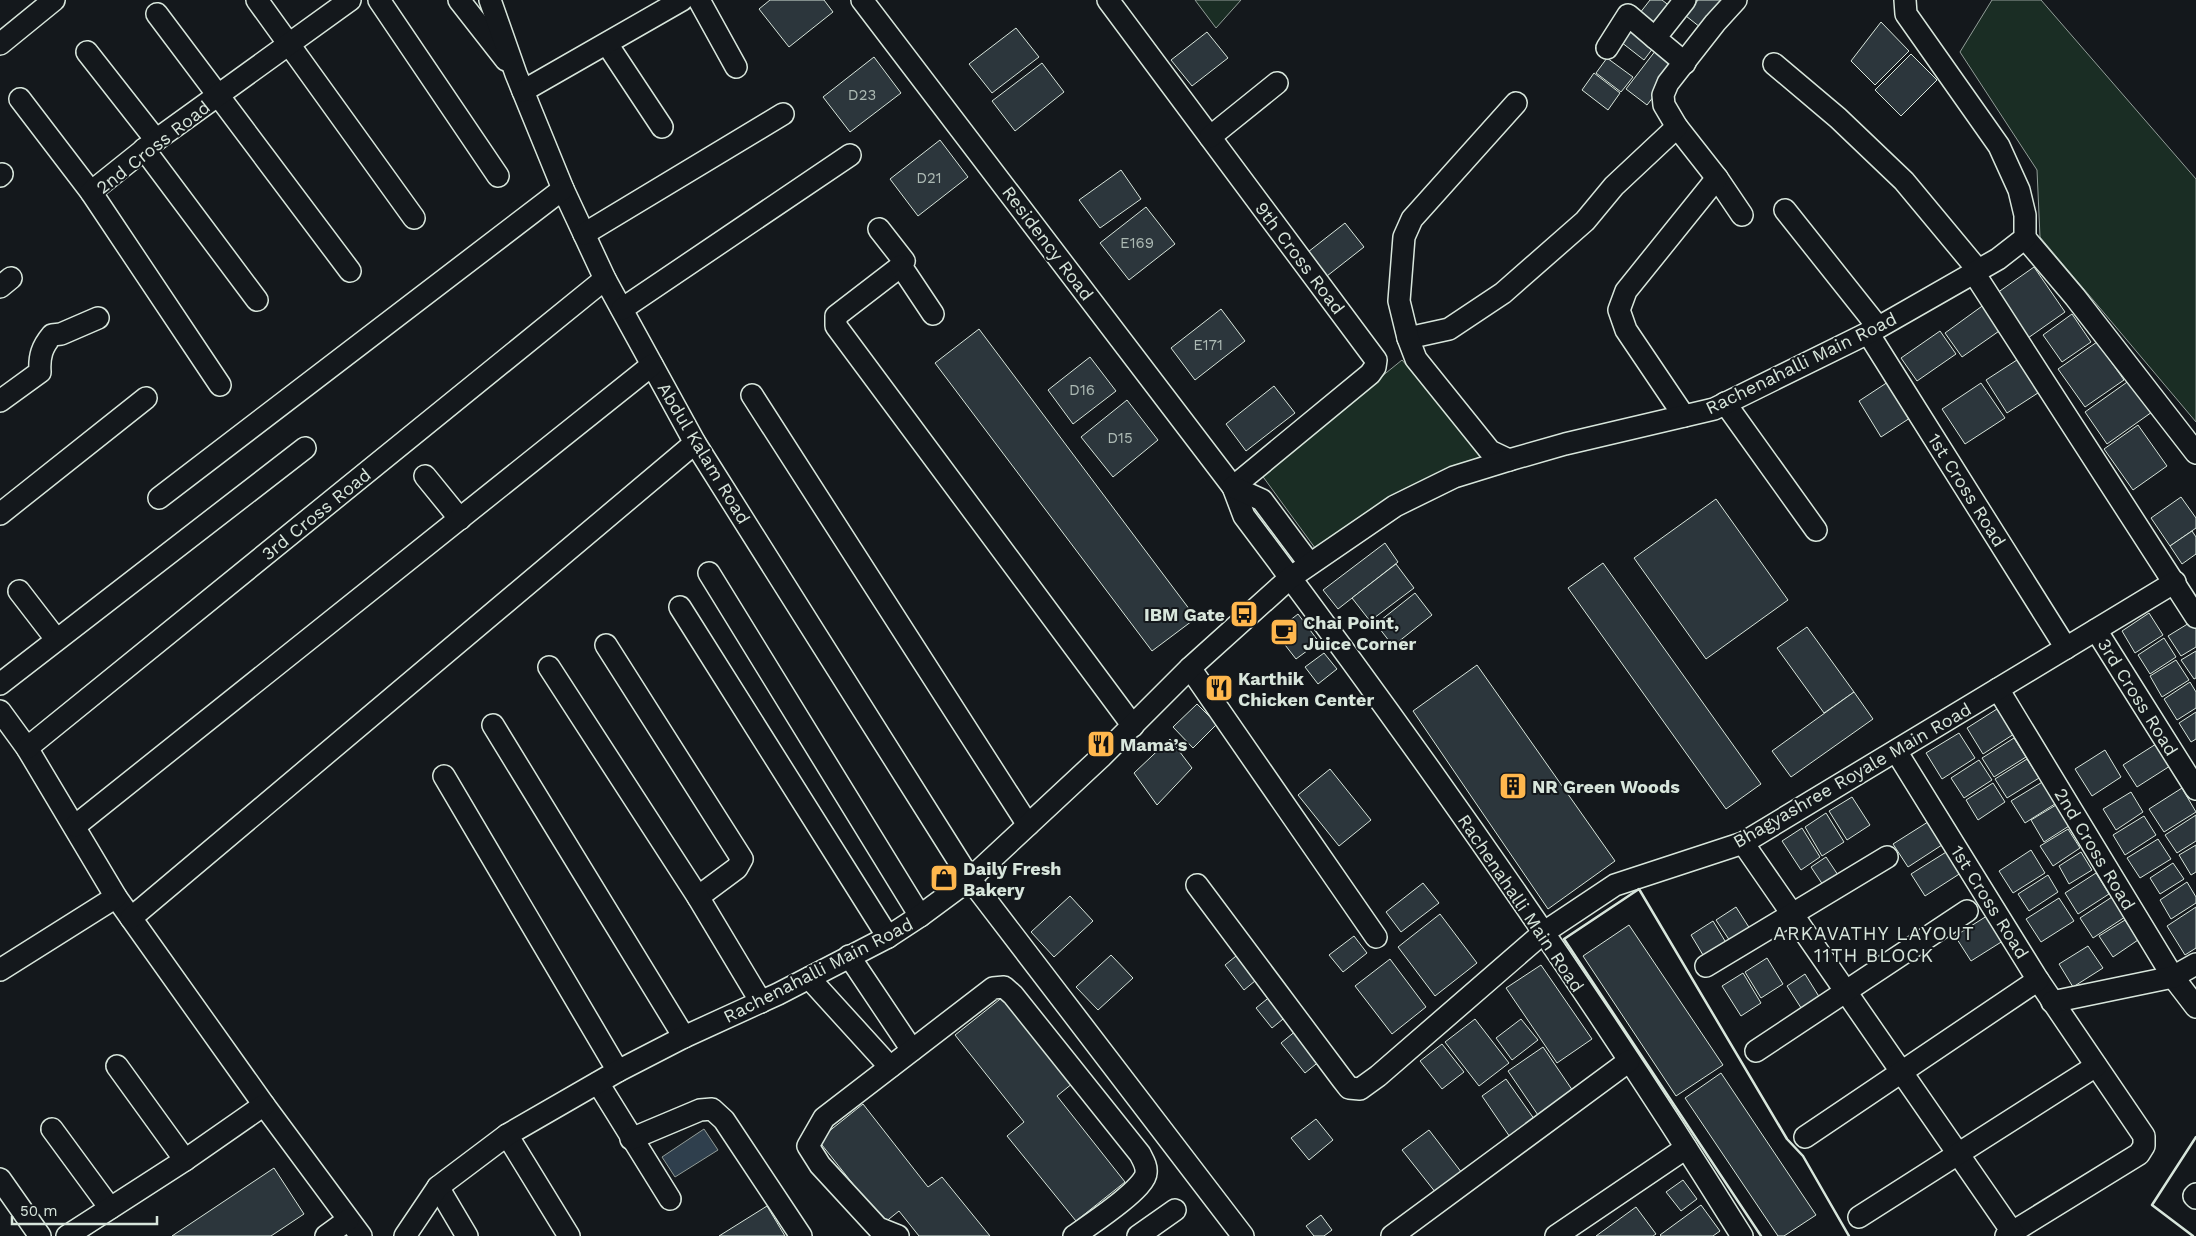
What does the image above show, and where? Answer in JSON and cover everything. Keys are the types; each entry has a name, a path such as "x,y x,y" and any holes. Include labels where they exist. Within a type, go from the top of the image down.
{"street":[{"path":"3,33 54,0"},
{"path":"257,0 414,218"},
{"name":"2nd Cross Road","path":"220,385 91,192 150,145 349,0"},
{"path":"379,0 498,176"},
{"path":"458,0 520,82 607,44 682,0"},
{"name":"Abdul Kalam Road","path":"490,0 520,82 563,189 606,279 695,442 970,879 1243,1236"},
{"path":"699,0 736,67"},
{"name":"Residency Road","path":"862,0 1233,487 1244,516 1290,578"},
{"name":"9th Cross Road","path":"1108,0 1376,360 1375,367 1370,374 1233,487"},
{"path":"1655,38 1685,0"},
{"path":"1736,0 1715,23 1668,83 1663,95 1664,105 1677,127 1717,178 1742,215"},
{"path":"1905,0 1906,14 1999,146 2019,190 2025,215 2025,238 2075,297 2196,453"},
{"path":"157,14 350,271"},
{"path":"1607,48 1628,15 1684,63"},
{"path":"607,44 662,128"},
{"path":"86,52 256,300"},
{"path":"1774,64 1838,118 1904,182 1976,272 2196,617"},
{"path":"1210,137 1278,83"},
{"path":"20,99 91,192"},
{"path":"1509,460 1490,451 1428,376 1416,358 1408,338 1399,301 1404,237 1412,219 1516,103"},
{"path":"584,234 783,114"},
{"path":"1408,338 1449,329 1503,293 1585,221 1614,186 1677,127"},
{"path":"622,309 850,155"},
{"path":"1684,416 1626,330 1619,310 1626,291 1717,178"},
{"path":"159,498 563,189"},
{"name":"1st Cross Road","path":"1785,210 1873,330 2066,648"},
{"path":"879,229 904,261 901,266 836,316 836,326 1133,726"},
{"name":"Rachenahalli Main Road","path":"405,1236 438,1187 507,1135 618,1071 684,1037 809,978 888,936 920,916 970,879 1133,726 1190,668 1290,578 1309,563 1395,506 1454,478 1509,460 1565,444 1714,408 1873,330 1998,259 2025,238"},
{"path":"901,266 934,314"},
{"name":"3rd Cross Road","path":"27,748 606,279"},
{"path":"0,401 40,372 42,346 52,335 61,334 98,318"},
{"path":"75,826 652,365"},
{"path":"752,395 1028,825"},
{"path":"0,514 146,398"},
{"path":"1725,403 1816,530"},
{"path":"132,918 695,442"},
{"path":"0,684 305,448"},
{"path":"425,476 460,519"},
{"name":"Residency Road","path":"1233,487 1262,500 1309,563"},
{"path":"709,573 920,916"},
{"name":"Rachenahalli Main Road","path":"1290,578 1384,705 1543,933 1686,1148 1738,1234"},
{"name":"Bhagyashree Royale Main Road","path":"1197,885 1348,1088 1360,1088 1378,1076 1543,933 1615,885 1743,842 2175,582"},
{"path":"19,591 56,640"},
{"path":"680,607 888,936"},
{"name":"3rd Cross Road","path":"2096,630 2196,789"},
{"path":"606,645 742,859 737,868 698,897"},
{"path":"549,667 698,897 760,1002"},
{"path":"1190,668 1376,936"},
{"name":"2nd Cross Road","path":"1998,689 2173,977 2196,1007"},
{"path":"0,711 27,748 116,897 354,1228 326,1236"},
{"path":"493,725 684,1037"},
{"name":"1st Cross Road","path":"1896,751 2052,1002 2144,1136 2144,1146 2139,1154 2011,1235"},
{"path":"444,776 618,1071"},
{"path":"1743,842 1959,1154 2011,1235"},
{"path":"1706,966 1887,858"},
{"path":"0,970 116,897"},
{"path":"1756,1051 1967,910"},
{"path":"849,956 912,1050"},
{"path":"2052,1002 2173,977 2196,964"},
{"path":"809,978 890,1067"},
{"path":"1805,1137 2038,980"},
{"path":"898,1236 878,1228 820,1164 808,1146 824,1118 993,988 1004,987 1013,995 1140,1154 1145,1165 1147,1174 1143,1182 1130,1195 1074,1236"},
{"path":"1392,1236 1629,1061"},
{"path":"117,1066 185,1160"},
{"path":"1859,1217 2096,1066"},
{"path":"598,1083 670,1199"},
{"path":"67,1236 185,1160 264,1104"},
{"path":"631,1138 700,1110 712,1109 724,1120 800,1236"},
{"path":"52,1129 110,1208"},
{"path":"507,1135 569,1236"},
{"path":"1556,1236 1686,1148"},
{"path":"0,1179 40,1236"},
{"path":"438,1187 466,1236"},
{"path":"2196,1194 2194,1196 2196,1198"},
{"path":"1138,1236 1175,1210"}],"green space":[{"path":"1195,0 1241,0 1216,28"},
{"path":"1992,0 2041,0 2196,179 2196,422 2040,237 2037,170 1960,52"},
{"path":"1402,360 1483,455 1315,548 1261,474"}],"water":[{"path":"704,1129 718,1150 675,1177 662,1157"}],"building":[{"path":"770,0 824,0 833,12 789,47 759,9"},
{"path":"1650,0 1662,0 1675,10 1657,34 1636,18"},
{"path":"1698,0 1728,0 1705,31 1686,16"},
{"path":"1881,22 1909,51 1875,85 1851,61"},
{"path":"1016,28 1039,57 992,93 969,64"},
{"path":"1630,30 1653,48 1644,60 1621,42"},
{"path":"1207,32 1228,58 1192,86 1171,60"},
{"path":"1656,50 1677,66 1647,105 1626,89"},
{"path":"1911,54 1937,80 1901,116 1875,90"},
{"path":"874,57 901,93 850,132 823,97"},
{"path":"1607,58 1633,77 1621,92 1596,73"},
{"path":"1042,63 1064,92 1015,131 992,101"},
{"path":"1594,73 1620,93 1608,110 1582,90"},
{"path":"940,140 968,177 918,216 890,179"},
{"path":"1121,170 1141,199 1100,228 1079,200"},
{"path":"1146,207 1175,244 1129,280 1100,243"},
{"path":"1345,223 1364,247 1327,276 1308,252"},
{"path":"2034,267 2065,312 2028,338 1997,293"},
{"path":"1985,304 2002,329 1962,357 1945,333"},
{"path":"1221,309 1245,341 1195,380 1171,348"},
{"path":"2072,314 2091,342 2062,362 2043,335"},
{"path":"979,329 1196,618 1152,651 935,363"},
{"path":"1940,331 1956,354 1917,381 1901,358"},
{"path":"2097,342 2124,380 2085,407 2058,369"},
{"path":"1090,357 1116,391 1073,424 1048,390"},
{"path":"2020,358 2041,391 2007,413 1986,380"},
{"path":"1891,380 1913,416 1881,437 1859,401"},
{"path":"2130,380 2152,412 2107,444 2085,412"},
{"path":"1981,383 2005,418 1965,444 1942,409"},
{"path":"1274,386 1295,413 1246,451 1226,424"},
{"path":"1127,400 1158,440 1113,477 1081,437"},
{"path":"2138,425 2167,466 2133,490 2104,449"},
{"path":"2181,497 2196,518 2196,528 2170,546 2151,518"},
{"path":"1716,499 1788,600 1706,659 1634,558"},
{"path":"2192,531 2196,537 2196,554 2182,564 2170,546"},
{"path":"1385,543 1398,562 1338,609 1323,590"},
{"path":"1603,563 1761,784 1726,809 1568,588"},
{"path":"1396,564 1414,588 1370,621 1352,598"},
{"path":"1415,593 1432,615 1393,646 1376,624"},
{"path":"2149,613 2163,635 2135,653 2122,631"},
{"path":"1298,614 1319,642 1296,659 1275,632"},
{"path":"2194,620 2196,623 2196,647 2181,656 2168,636"},
{"path":"1807,627 1854,692 1824,713 1777,648"},
{"path":"2164,638 2176,657 2150,674 2138,655"},
{"path":"2196,651 2196,678 2194,679 2181,660"},
{"path":"1324,653 1337,669 1318,684 1305,667"},
{"path":"2176,660 2189,680 2162,697 2150,676"},
{"name":"NR Green Woods","path":"1477,665 1615,861 1548,909 1413,711"},
{"path":"2190,682 2196,692 2196,708 2177,720 2164,699"},
{"path":"1854,692 1873,719 1791,777 1772,751"},
{"path":"1197,704 1217,724 1193,748 1173,727"},
{"path":"1997,709 2014,734 1983,754 1967,728"},
{"path":"2196,712 2196,739 2191,742 2179,723"},
{"path":"1959,733 1975,758 1942,779 1926,753"},
{"path":"2014,738 2026,757 1994,777 1982,758"},
{"path":"1170,739 1192,768 1157,805 1134,773"},
{"path":"2156,744 2170,766 2137,787 2123,765"},
{"path":"2105,750 2121,777 2092,796 2075,769"},
{"path":"2027,759 2039,778 2007,798 1995,779"},
{"path":"1979,760 1992,780 1964,798 1951,778"},
{"path":"1330,769 1371,820 1339,846 1298,795"},
{"path":"2044,781 2058,802 2025,823 2011,801"},
{"path":"1993,783 2005,802 1978,820 1966,800"},
{"path":"2182,788 2196,812 2164,832 2149,809"},
{"path":"2131,792 2143,812 2116,830 2103,809"},
{"path":"1852,797 1870,825 1847,840 1829,811"},
{"path":"2056,805 2069,826 2044,842 2031,820"},
{"path":"1826,813 1844,842 1822,856 1805,827"},
{"path":"2196,815 2196,841 2177,853 2165,835"},
{"path":"2144,816 2156,835 2125,855 2113,835"},
{"path":"1931,820 1945,843 1908,867 1893,844"},
{"path":"1802,828 1820,857 1801,870 1782,841"},
{"path":"2068,829 2080,848 2053,866 2040,846"},
{"path":"2158,839 2171,859 2140,878 2127,858"},
{"path":"2196,845 2196,872 2191,875 2179,855"},
{"path":"1951,849 1964,871 1925,896 1911,874"},
{"path":"2031,850 2045,873 2013,893 1999,871"},
{"path":"2081,852 2092,870 2069,884 2059,866"},
{"path":"1826,857 1840,878 1825,888 1811,867"},
{"path":"2173,863 2184,879 2160,894 2150,878"},
{"path":"2096,873 2109,894 2078,914 2065,893"},
{"path":"2048,875 2058,892 2029,911 2018,894"},
{"path":"2187,882 2196,897 2196,903 2171,919 2160,900"},
{"path":"1423,883 1439,903 1401,932 1386,912"},
{"path":"1070,896 1093,921 1054,957 1031,932"},
{"path":"2112,897 2125,917 2093,938 2080,918"},
{"path":"2059,898 2074,921 2041,942 2026,919"},
{"path":"1736,907 1752,932 1732,944 1716,920"},
{"path":"2196,907 2196,948 2185,955 2167,926"},
{"path":"1440,914 1477,963 1435,996 1398,947"},
{"path":"1990,914 2006,939 1971,961 1955,936"},
{"path":"2125,920 2138,940 2113,957 2099,936"},
{"path":"1713,921 1728,946 1706,960 1691,935"},
{"path":"1629,925 1723,1065 1676,1096 1583,956"},
{"path":"1354,936 1367,953 1343,972 1329,955"},
{"path":"2088,946 2103,968 2073,987 2059,964"},
{"path":"1241,952 1261,976 1244,990 1225,965"},
{"path":"1111,955 1133,978 1098,1010 1076,987"},
{"path":"1767,958 1783,984 1761,998 1745,972"},
{"path":"1390,959 1426,1007 1392,1034 1355,986"},
{"path":"1541,965 1592,1039 1557,1063 1506,988"},
{"path":"1743,973 1761,1003 1741,1016 1722,986"},
{"path":"1805,974 1823,1003 1805,1014 1787,986"},
{"path":"1272,995 1288,1015 1272,1028 1256,1008"},
{"path":"1004,996 1073,1083 1057,1096 1125,1182 1076,1221 1007,1136 1024,1122 955,1035"},
{"path":"1475,1019 1509,1063 1479,1086 1445,1042"},
{"path":"1521,1019 1538,1040 1512,1060 1496,1038"},
{"path":"1297,1030 1321,1060 1305,1073 1281,1043"},
{"path":"1442,1044 1464,1072 1442,1089 1420,1061"},
{"path":"1543,1047 1575,1094 1540,1118 1508,1071"},
{"path":"1721,1073 1816,1215 1784,1236 1778,1236 1685,1098"},
{"path":"1506,1079 1537,1123 1512,1140 1482,1096"},
{"path":"863,1104 928,1187 942,1177 990,1236 919,1236 899,1211 884,1223 818,1140"},
{"path":"1316,1119 1333,1140 1309,1160 1291,1138"},
{"path":"1429,1130 1462,1173 1436,1193 1402,1150"},
{"path":"274,1168 304,1214 271,1236 172,1236"},
{"path":"1683,1180 1697,1199 1681,1211 1666,1192"},
{"path":"1701,1205 1720,1231 1713,1236 1660,1235"},
{"path":"767,1206 785,1236 719,1236"},
{"path":"1636,1207 1656,1234 1653,1236 1596,1236"},
{"path":"1321,1215 1332,1230 1324,1236 1314,1236 1306,1226"}],"wall":[{"path":"1761,1236 1564,939 1639,889 1787,1139 1803,1156 1849,1236"},
{"path":"2193,1236 2152,1205 2196,1137"}],"place":[{"name":"IBM Gate","path":"1244,614"},
{"name":"Chai Point, Juice Corner","path":"1284,632"},
{"name":"Karthik Chicken Center","path":"1219,688"},
{"name":"Mama’s","path":"1101,744"},
{"name":"NR Green Woods","path":"1513,786"},
{"name":"Daily Fresh Bakery","path":"944,878"}],"district":[{"name":"ARKAVATHY LAYOUT 11TH BLOCK","path":"1874,944"}]}
